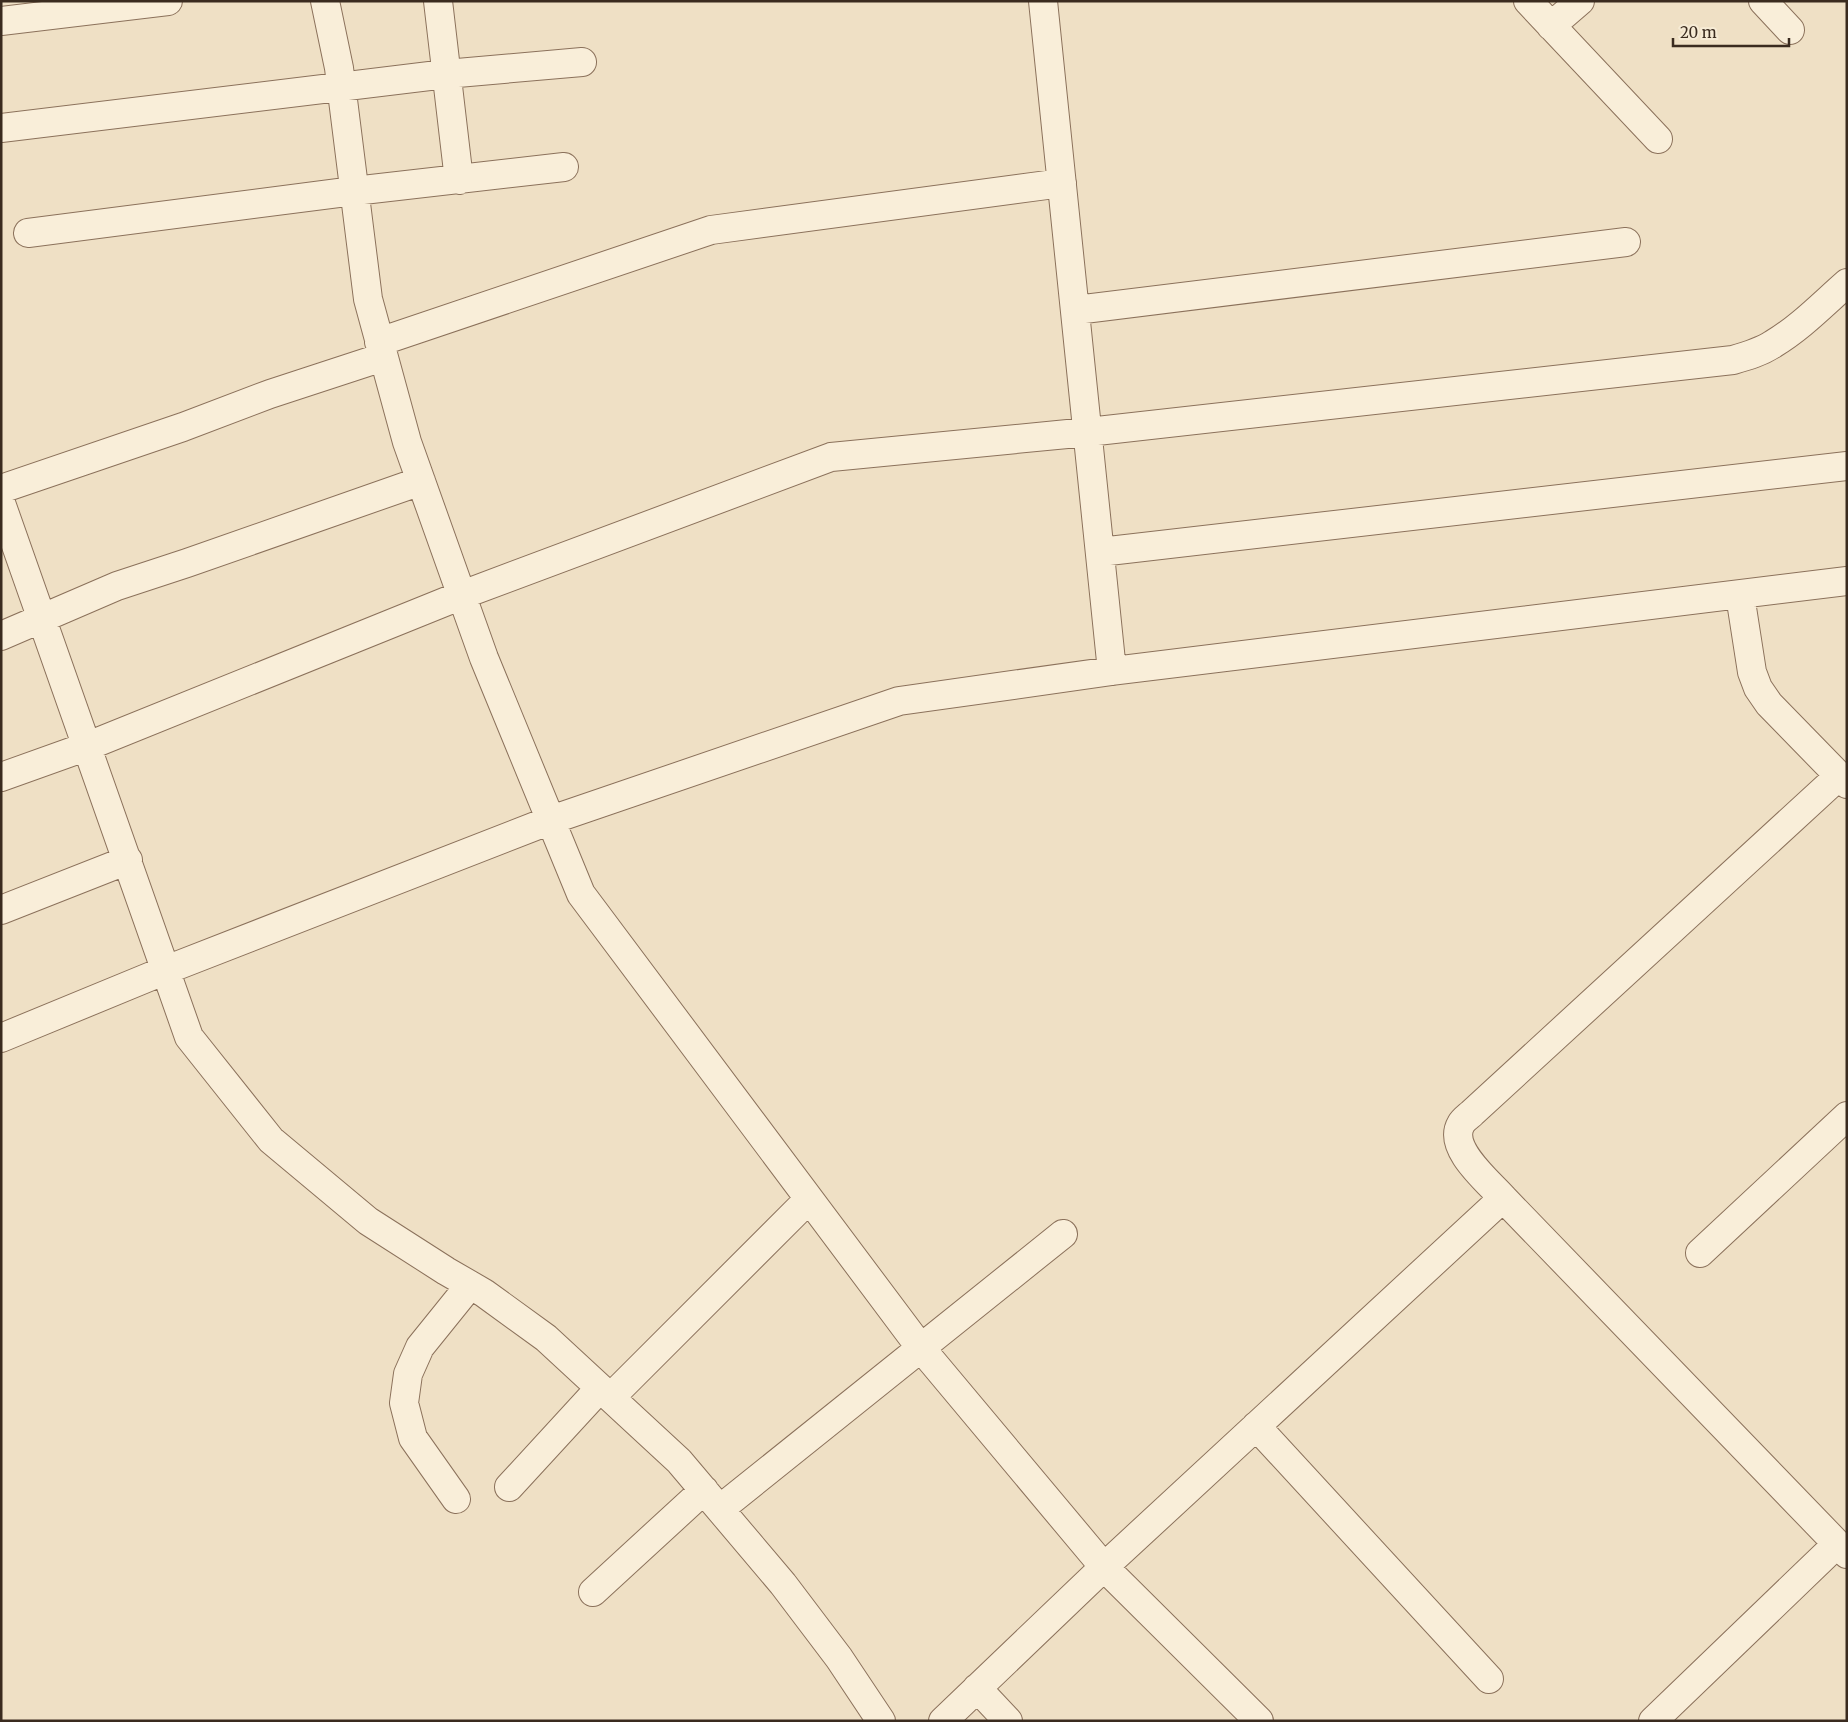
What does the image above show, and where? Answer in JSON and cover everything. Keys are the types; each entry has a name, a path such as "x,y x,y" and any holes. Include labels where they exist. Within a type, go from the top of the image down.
{"street":[{"path":"1,21 168,1"},
{"path":"325,1 342,87 368,299 407,442 484,658 581,894 920,1347 1104,1566 1259,1721"},
{"path":"438,1 459,180"},
{"path":"1043,1 1112,671"},
{"path":"1528,1 1658,139"},
{"path":"1551,26 1580,1"},
{"path":"1763,1 1790,30"},
{"path":"1,128 446,74 582,62"},
{"path":"28,233 354,191 564,167"},
{"path":"881,1721 839,1658 783,1584 679,1461 546,1338 484,1293 368,1221 271,1140 189,1037 2,503 381,349 711,230 1062,182"},
{"path":"1076,310 1626,242"},
{"path":"1,777 88,746 462,595 831,457 1088,432 1733,360 1771,346 1788,334 1847,283"},
{"path":"1100,552 1847,466"},
{"path":"1,636 116,586 421,481"},
{"path":"1,1038 166,970 551,820 900,701 1112,671 1847,581"},
{"path":"1653,1721 1842,1549 1503,1198 1465,1156 1457,1141 1460,1124 1843,780 1769,704 1758,688 1752,672 1740,595"},
{"path":"1,910 128,860"},
{"path":"1700,1253 1847,1116"},
{"path":"943,1721 1104,1566 1503,1198"},
{"path":"508,1487 809,1199"},
{"path":"593,1592 712,1500 920,1347 1063,1234"},
{"path":"456,1499 413,1438 404,1403 408,1374 420,1348 470,1285"},
{"path":"1256,1426 1489,1679"},
{"path":"977,1688 1008,1721"}]}
